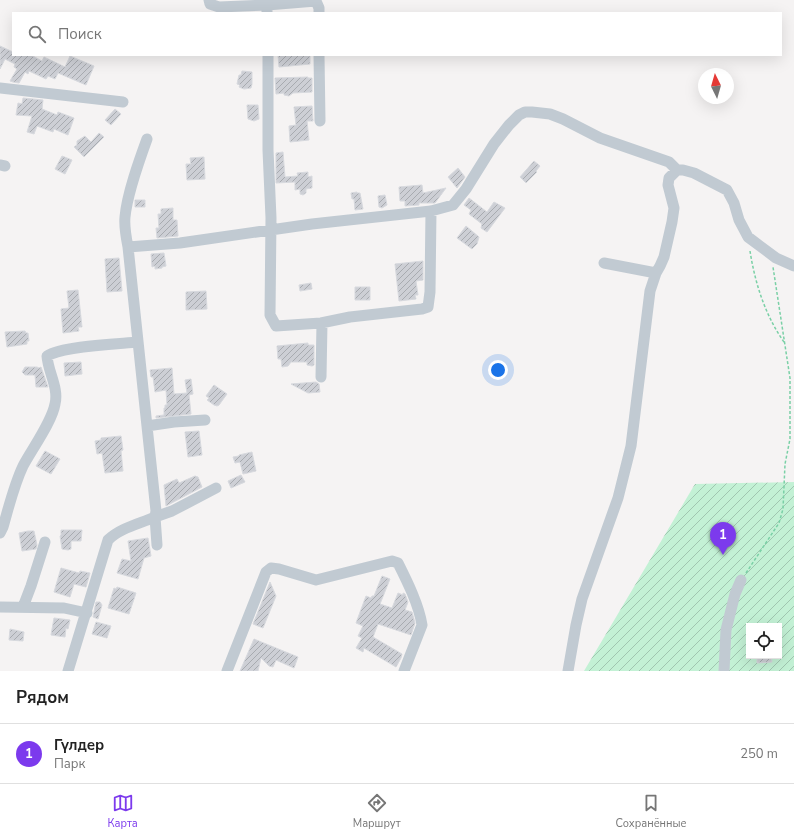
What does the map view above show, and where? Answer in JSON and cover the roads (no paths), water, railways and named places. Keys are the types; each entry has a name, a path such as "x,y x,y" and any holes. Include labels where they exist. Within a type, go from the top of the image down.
{"street":[{"path":"209,0 210,4 219,7 267,9 316,2 319,6"},
{"path":"268,56 268,150 271,218 270,315 276,326 322,323 350,317 422,309 428,306 430,292 431,211"},
{"path":"319,56 320,121"},
{"path":"0,88 123,102"},
{"path":"128,247 180,243 312,224 431,211 453,206 509,124 519,115 525,112 532,112 550,114 564,119 600,138 669,162 677,170 694,173 727,190 734,203 739,220 748,237 772,254 794,266"},
{"path":"147,139 129,197 125,216 125,234 128,247 156,511 154,517 157,545"},
{"path":"568,671 582,599 618,498 631,446 650,291 656,273 664,257 672,222 674,208 668,185 669,178 677,170"},
{"path":"604,263 656,273"},
{"path":"321,377 322,323"},
{"path":"0,533 16,482 56,404 56,392 47,356 53,352 138,342"},
{"path":"147,426 174,422 205,420"},
{"path":"68,671 108,540 124,529 172,511 216,488"},
{"path":"23,607 45,542"},
{"path":"227,671 261,583 266,572 271,568 316,580 392,561 398,563 421,617 422,625 404,671"},
{"path":"724,671 726,630 735,594 741,580"},
{"path":"0,607 64,608 86,613"}],"place":[{"name":"Гүлдер","path":"723,555"}]}
